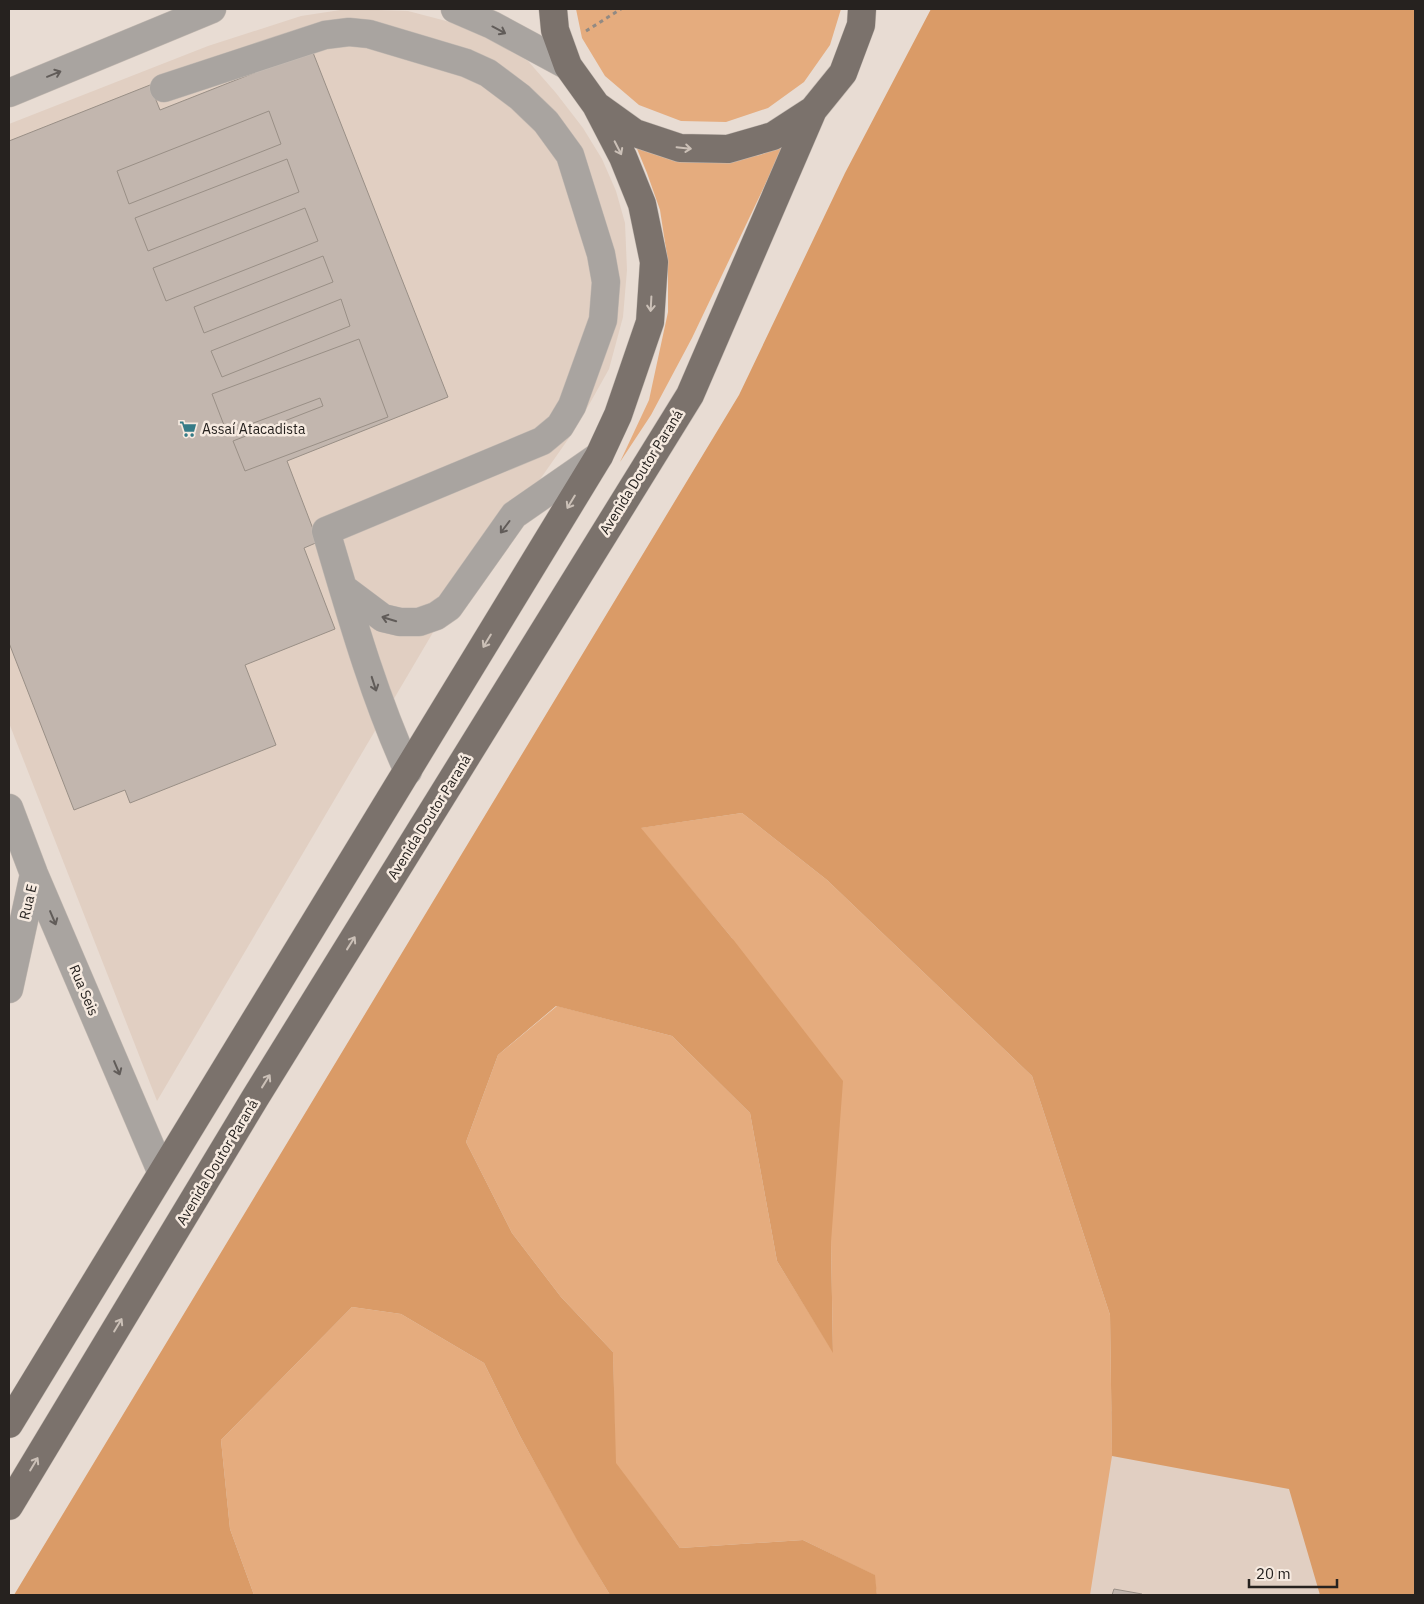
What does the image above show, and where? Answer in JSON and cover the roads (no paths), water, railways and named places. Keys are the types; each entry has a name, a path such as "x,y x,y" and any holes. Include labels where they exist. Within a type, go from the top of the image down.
{"main road":[{"path":"9,1424 161,1171 408,771 599,456 618,415 650,322 654,262 642,204 623,157 596,105 568,66 555,30 553,9"},
{"path":"596,105 635,133 680,148 728,149 773,136 813,110 843,72 865,14"},
{"name":"Avenida Doutor Paraná","path":"9,1506 256,1098 690,395 813,110"}],"street":[{"path":"455,9 568,66"},
{"path":"9,92 213,10"},
{"path":"164,88 325,36 349,32 370,34 466,62 488,73 520,97 546,122 570,155 601,254 606,282 603,320 572,406 560,426 542,441 326,531 376,690 392,736 408,771"},
{"path":"343,588 383,618 400,622 419,622 436,616 449,607 514,515 599,456"},
{"name":"Rua Seis","path":"9,808 34,874 161,1171"},
{"name":"Rua E","path":"10,979 34,874"}],"place":[{"name":"Assaí Atacadista","path":"188,429"}]}
